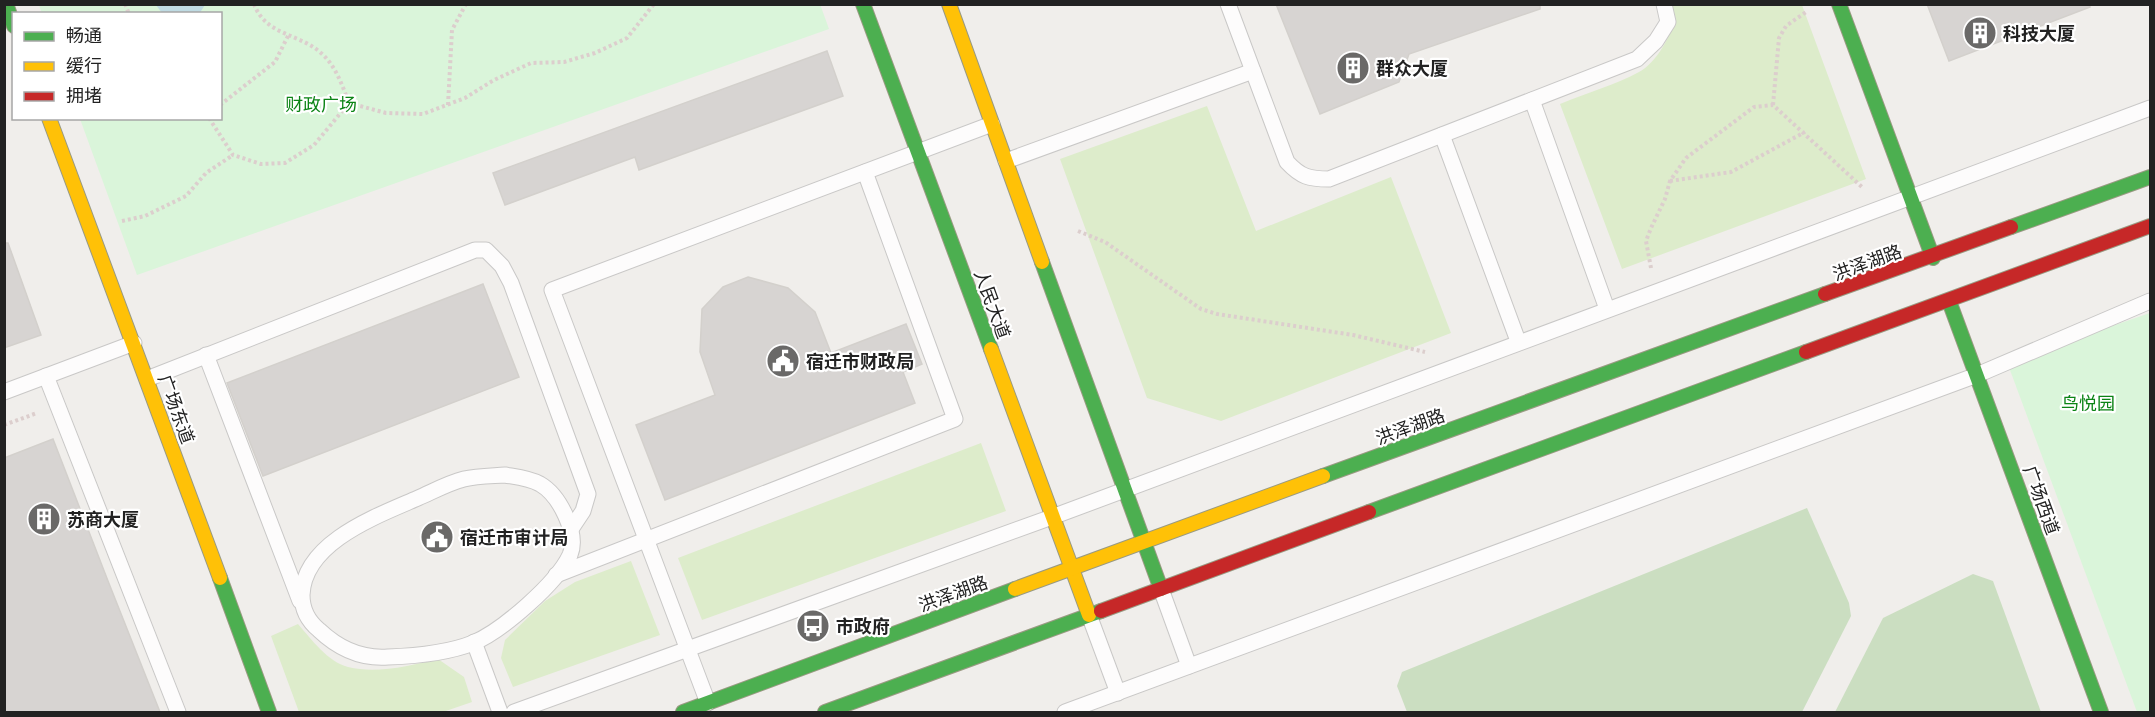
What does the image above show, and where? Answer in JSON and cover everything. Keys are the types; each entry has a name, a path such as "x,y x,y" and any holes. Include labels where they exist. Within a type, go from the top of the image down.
{"main road":[{"path":"6,4 12,20"},
{"name":"人民大道","path":"863,4 1089,615"},
{"path":"949,4 1161,589"},
{"path":"1839,4 1933,258"},
{"name":"广场东道","path":"50,120 269,712"},
{"name":"洪泽湖路","path":"683,712 1144,541 1933,258 2151,177"},
{"path":"825,712 2151,226"},
{"name":"广场西道","path":"1949,301 2101,712"}],"lane":[{"path":"1228,4 1287,162 1300,176 1329,179 1637,59 1656,41 1668,22 1664,4"},
{"path":"1006,161 1253,71"},
{"path":"1532,100 1607,309"},
{"path":"514,712 1052,517 1518,341 2151,108"},
{"path":"708,703 686,650 552,290 992,124"},
{"path":"1442,135 1518,341"},
{"path":"556,575 955,419 865,172"},
{"path":"147,379 475,250 486,250 502,266 511,283 588,494 583,511 571,529"},
{"path":"1065,712 1977,375 2151,301"},
{"path":"4,392 134,343"},
{"path":"206,356 302,606 311,624 351,653 380,658 417,656 474,642 522,611 556,575 570,555 571,529 553,496 542,485 527,479 505,475 463,480 350,530 312,564 302,587 302,606"},
{"path":"46,376 178,712"},
{"path":"1161,589 1189,666"},
{"path":"1089,615 1118,693"},
{"path":"474,642 500,712"}],"path":[{"path":"254,4 258,17 269,27 320,52 338,74 349,103"},
{"path":"448,105 452,30 466,4"},
{"path":"349,103 386,113 423,114 448,105 531,63 564,62 596,52 627,38 654,4"},
{"path":"1773,105 1779,38 1786,26 1809,10"},
{"path":"222,103 275,62 288,36"},
{"path":"210,120 233,155 261,164 285,163 314,145 349,103"},
{"path":"1655,291 1646,241 1670,181 1686,158 1754,107 1773,105 1805,132 1883,207"},
{"path":"1670,181 1731,172 1805,132"},
{"path":"90,228 145,216 186,196 206,173 233,155"},
{"path":"1078,231 1104,242 1201,309 1217,314 1353,335 1464,362"},
{"path":"4,425 57,406"}],"green space":[{"name":"财政广场","path":"820,4 829,29 137,275 80,120 222,120 222,12 41,12 39,5"},
{"path":"1672,5 1802,5 1866,179 1622,269 1560,104 1620,81 1646,67 1660,52 1670,33"},
{"path":"1207,106 1256,231 1391,177 1451,333 1221,421 1147,398 1060,159"},
{"name":"鸟悦园","path":"2150,313 2150,712 2137,712 2007,362"},
{"path":"981,443 1006,511 702,620 678,558"},
{"path":"1807,508 1849,603 1851,616 1802,712 1407,712 1397,686 1402,672"},
{"path":"631,561 660,635 513,687 501,658 505,640 545,601 575,582"},
{"path":"1973,574 1993,581 2041,712 1835,712 1883,618"},
{"path":"298,624 327,655 348,667 370,670 438,659 464,677 472,702 443,712 299,712 271,636"}],"water":[{"path":"156,5 205,5 200,12 161,12"}],"building":[{"name":"群众大厦","path":"1276,4 1540,4 1540,9 1409,54 1399,82 1320,114"},
{"name":"科技大厦","path":"1927,4 2089,4 2090,7 1949,61"},
{"path":"827,51 843,96 639,170 635,157 505,205 493,173"},
{"path":"4,243 8,243 41,335 4,348"},
{"path":"748,277 788,288 815,312 831,353 906,324 922,364 903,372 915,403 665,500 636,425 715,395 700,352 702,309 723,287"},
{"path":"483,284 519,377 263,476 227,383"},
{"path":"53,439 160,712 4,712 4,458"}],"traffic: fast":[{"path":"6,4 12,20"},
{"path":"863,4 991,349"},
{"path":"1839,4 1933,258"},
{"path":"2011,227 2150,177"},
{"path":"1042,262 1161,589"},
{"path":"1323,476 1825,294"},
{"path":"1949,301 2101,712"},
{"path":"1369,512 1806,352"},
{"path":"220,578 269,712"},
{"path":"683,712 1015,589"},
{"path":"825,712 1101,611"}],"traffic: slow":[{"path":"949,4 1042,262"},
{"path":"50,120 220,578"},
{"path":"991,349 1089,615"},
{"path":"1015,589 1323,476"}],"traffic: jam":[{"path":"1806,352 2150,226"},
{"path":"1825,294 2011,227"},
{"path":"1101,611 1369,512"}],"place":[{"name":"科技大厦","path":"1980,33"},
{"name":"群众大厦","path":"1353,68"},
{"name":"宿迁市财政局","path":"783,361"},
{"name":"苏商大厦","path":"44,519"},
{"name":"宿迁市审计局","path":"437,537"},
{"name":"市政府","path":"813,626"}]}
